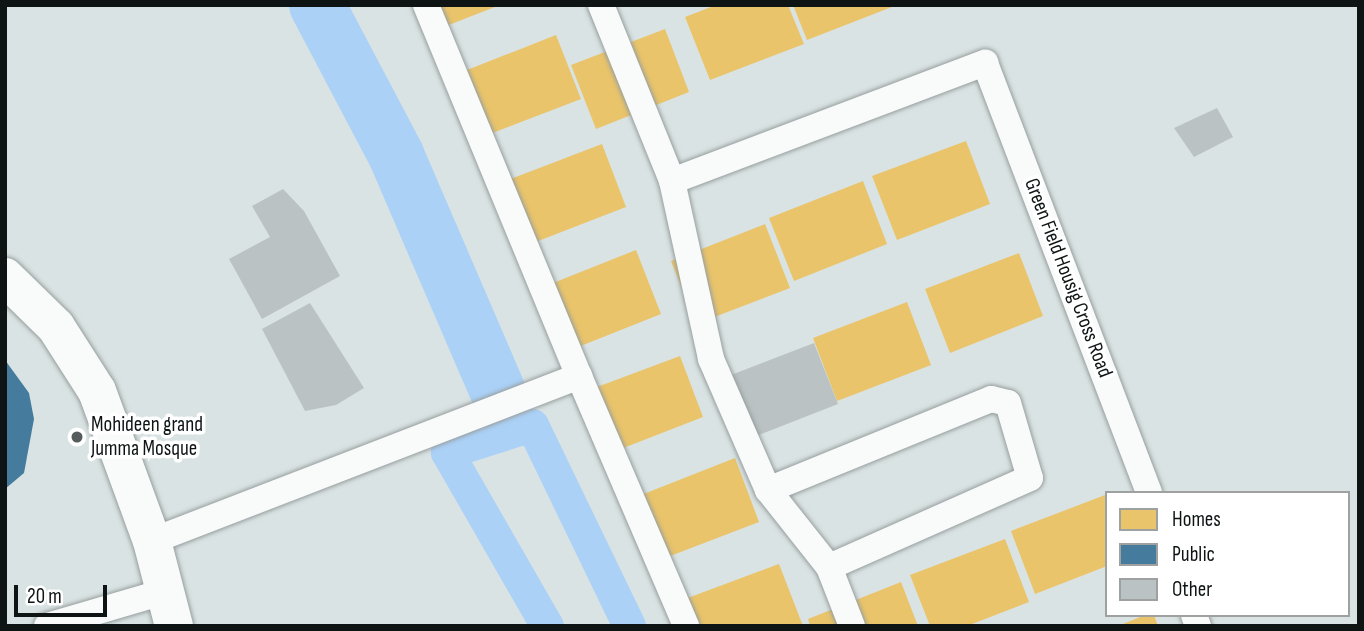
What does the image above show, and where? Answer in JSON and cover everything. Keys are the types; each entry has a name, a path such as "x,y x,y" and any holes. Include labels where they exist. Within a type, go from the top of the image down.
{"highway":[{"path":"5,277 56,327 97,391 152,541 169,609"}],"street":[{"path":"426,5 569,381 686,626"},
{"path":"601,5 672,181 711,359 768,490 829,567 852,626"},
{"name":"Green Field Housig Cross Road","path":"672,181 985,64 1148,491"},
{"path":"152,541 569,381"},
{"path":"768,490 990,399 1007,403 1030,478 829,567"},
{"path":"47,626 169,609"}],"building: Homes":[{"path":"433,5 500,5 441,28"},
{"path":"716,5 788,5 804,44 710,80 685,17"},
{"path":"793,5 897,5 807,40"},
{"path":"665,29 689,92 596,129 571,65"},
{"path":"556,35 581,99 487,135 462,72"},
{"path":"966,141 990,204 897,240 872,176"},
{"path":"602,144 626,207 533,243 508,180"},
{"path":"863,181 887,244 794,281 769,218"},
{"path":"765,224 790,288 696,324 671,261"},
{"path":"636,250 661,314 573,349 548,285"},
{"path":"1019,253 1043,316 950,353 925,289"},
{"path":"907,302 931,365 837,401 813,338"},
{"path":"680,356 703,417 613,452 589,390"},
{"path":"735,458 759,522 665,558 641,495"},
{"path":"1105,495 1105,567 1035,594 1011,531"},
{"path":"1005,539 1029,602 967,626 930,626 910,575"},
{"path":"779,564 803,626 695,626 685,599"},
{"path":"901,582 918,626 810,626 808,619"},
{"path":"1140,617 1155,617 1158,626 1118,626"}],"building: Public":[{"path":"5,360 29,393 34,419 24,473 5,489"}],"building: Other":[{"path":"1217,108 1233,137 1194,157 1174,128"},
{"path":"283,189 304,211 340,276 262,319 229,259 270,237 252,206"},
{"path":"310,303 364,388 336,405 305,411 262,329"},
{"path":"814,343 838,404 751,438 726,377"}],"waterway":[{"path":"317,5 396,155 504,406"},
{"path":"547,626 447,452 532,425 629,626"}],"place":[{"name":"Mohideen grand Jumma Mosque","path":"77,437"}]}
